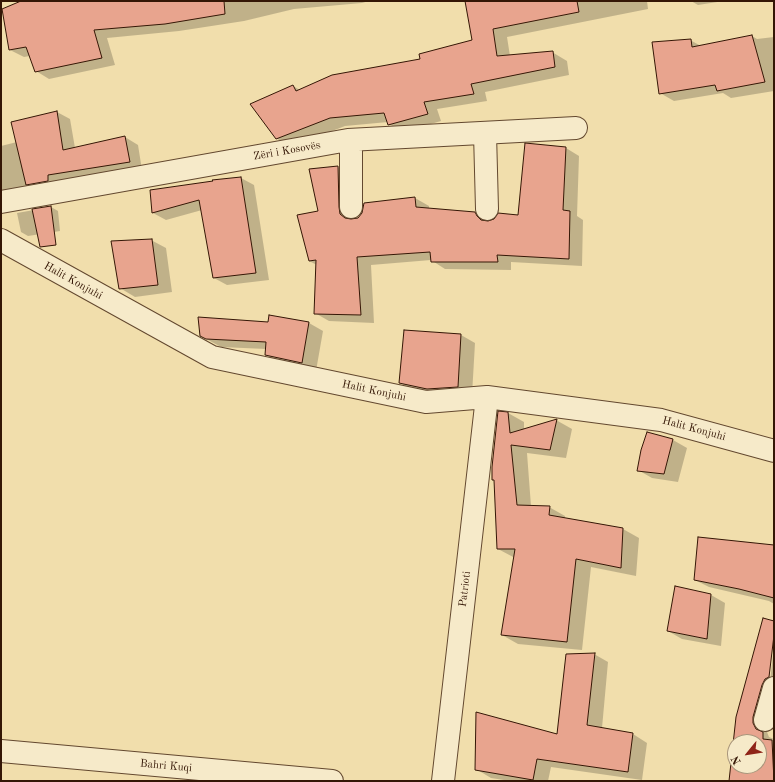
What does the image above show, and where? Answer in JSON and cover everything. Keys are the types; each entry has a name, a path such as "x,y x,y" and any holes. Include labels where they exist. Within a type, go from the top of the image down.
{"street":[{"name":"Zëri i Kosovës","path":"1,202 358,140 576,128"},
{"path":"485,133 487,209"},
{"path":"357,205 358,140"},
{"name":"Halit Konjuhi","path":"1,240 212,357 426,402 487,397 661,420 774,451"},
{"name":"Patrioti","path":"443,781 487,397"},
{"path":"765,720 774,688"},
{"name":"Bahri Kuqi","path":"1,751 332,781"}],"building":[{"path":"21,1 224,1 225,14 165,24 94,30 102,58 35,72 26,47 9,50 2,9"},
{"path":"465,1 577,1 579,12 493,29 497,56 553,51 555,67 471,84 474,94 424,102 428,114 388,125 384,113 330,118 276,139 250,104 293,85 296,91 332,75 420,59 419,54 472,40"},
{"path":"752,35 765,82 717,91 715,85 659,94 652,42 691,39 692,47"},
{"path":"57,111 63,150 125,136 130,162 48,175 48,181 26,185 11,122"},
{"path":"525,143 566,147 563,210 570,211 569,259 497,255 498,262 431,262 430,252 357,257 361,315 314,314 316,260 309,261 297,215 318,211 309,169 338,166 339,207 340,214 345,218 358,218 362,213 364,203 415,197 416,207 475,212 481,220 488,221 494,219 498,213 518,215"},
{"path":"241,177 256,273 213,278 199,200 152,213 150,190"},
{"path":"51,206 56,245 40,247 32,209"},
{"path":"152,239 158,285 119,289 111,241"},
{"path":"269,315 309,322 302,363 265,355 266,342 206,339 200,336 198,317 268,322"},
{"path":"404,330 461,334 458,387 427,389 399,383"},
{"path":"498,411 508,412 510,433 557,419 550,450 511,445 517,505 550,506 549,515 623,528 621,568 576,559 567,642 501,635 515,549 497,549 494,480 492,480 492,467"},
{"path":"647,432 673,439 664,474 637,471 641,450"},
{"path":"698,537 774,545 774,598 694,580"},
{"path":"675,586 711,594 707,639 667,631"},
{"path":"763,618 774,621 774,635 769,677 765,679 762,685 753,717 753,723 756,729 763,732 763,734 734,734 736,717"},
{"path":"595,653 587,725 633,733 628,772 537,759 533,780 475,770 476,712 557,734 566,654"},
{"path":"767,739 772,740 774,781 729,781 730,774 767,774"}]}
